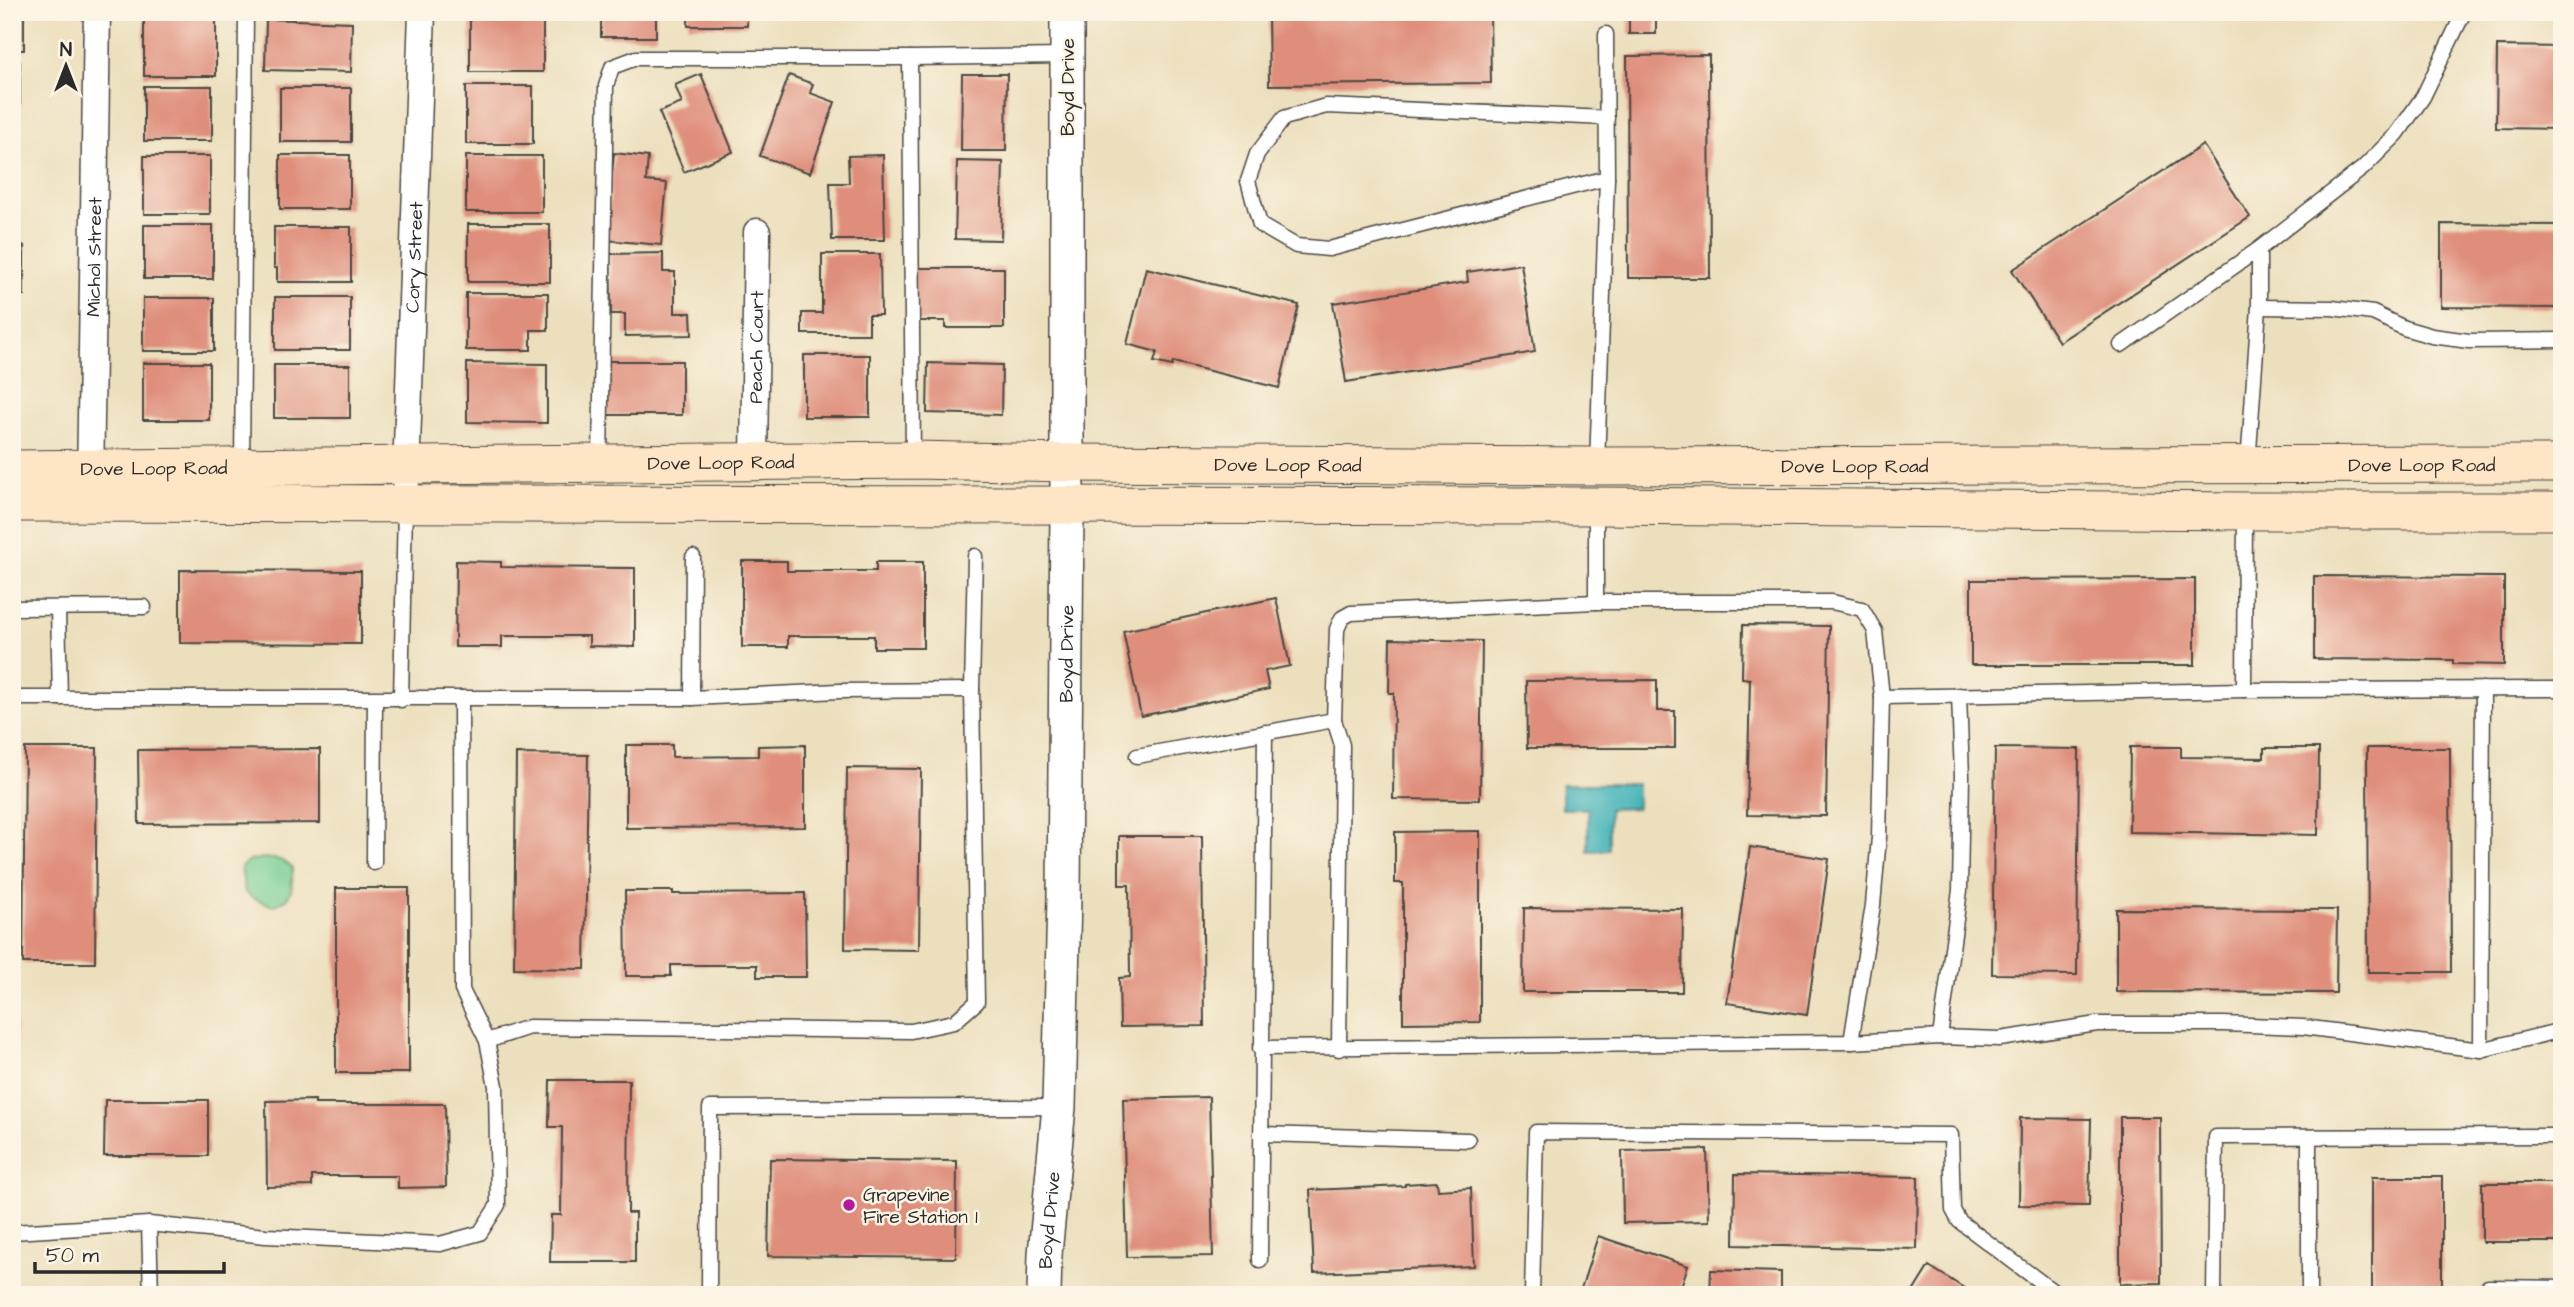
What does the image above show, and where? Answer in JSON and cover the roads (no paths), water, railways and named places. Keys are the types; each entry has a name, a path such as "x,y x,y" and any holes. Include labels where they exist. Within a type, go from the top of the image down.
{"main road":[{"name":"Dove Loop Road","path":"12,503 90,486 242,466 912,460 1597,466 2562,464"},
{"path":"1596,506 1597,466"},
{"path":"2245,511 2248,466"},
{"name":"Dove Loop Road","path":"12,469 90,486 405,504 2562,511"}],"street":[{"name":"Michol Street","path":"90,486 97,12"},
{"name":"Cory Street","path":"405,504 422,12"},
{"name":"Boyd Drive","path":"1044,1295 1045,1254 1059,1107 1064,897 1067,12"},
{"name":"Peach Court","path":"754,463 757,232"}],"lane":[{"path":"242,466 246,12"},
{"path":"2121,345 2259,249 2363,168 2397,134 2423,97 2464,12"},
{"path":"1597,466 1607,178 1606,34"},
{"path":"600,463 606,86 612,67 636,58 1067,55"},
{"path":"910,58 912,460"},
{"path":"1607,118 1326,106 1284,118 1257,154 1248,180 1260,225 1296,246 1329,249 1607,178"},
{"path":"2248,466 2259,307 2259,249"},
{"path":"2259,307 2332,308 2373,313 2404,328 2432,336 2469,341 2562,340"},
{"path":"401,700 405,504"},
{"path":"1596,506 1596,602"},
{"path":"2244,690 2245,511"},
{"path":"487,1041 529,1027 911,1031 954,1022 977,1002 972,690 975,556"},
{"path":"692,557 692,698"},
{"path":"1339,1049 1342,746 1334,720 1337,629 1342,618 1351,613 1596,602 1832,602 1862,609 1875,631 1882,697 1879,837 1873,905 1851,1042"},
{"path":"12,608 144,607"},
{"path":"58,608 60,698"},
{"path":"2481,1050 2483,689"},
{"path":"1882,697 2244,690 2562,689"},
{"path":"12,698 692,698 839,691 972,690"},
{"path":"1940,1037 1960,890 1962,776 1959,695"},
{"path":"12,1232 149,1224 266,1236 440,1244 480,1233 498,1205 496,1086 487,1041 462,989 461,698"},
{"path":"374,863 375,700"},
{"path":"1137,756 1334,720"},
{"path":"1260,1260 1265,732"},
{"path":"1261,1048 1851,1042 1940,1037 2000,1039 2097,1024 2223,1024 2303,1027 2481,1050 2562,1030"},
{"path":"709,1295 710,1108 1059,1107"},
{"path":"1532,1295 1536,1132 1550,1132 1951,1135 1953,1210 1959,1222 2058,1295"},
{"path":"1261,1134 1468,1140"},
{"path":"2214,1295 2216,1137 2562,1136"},
{"path":"2309,1137 2309,1295"},
{"path":"149,1224 151,1295"},
{"path":"2487,1295 2487,1287 2562,1288"}],"water":[{"path":"1562,784 1637,784 1637,808 1609,809 1609,850 1588,851 1588,809 1562,809"}],"place":[{"name":"Grapevine Fire Station 1","path":"849,1205"}]}
